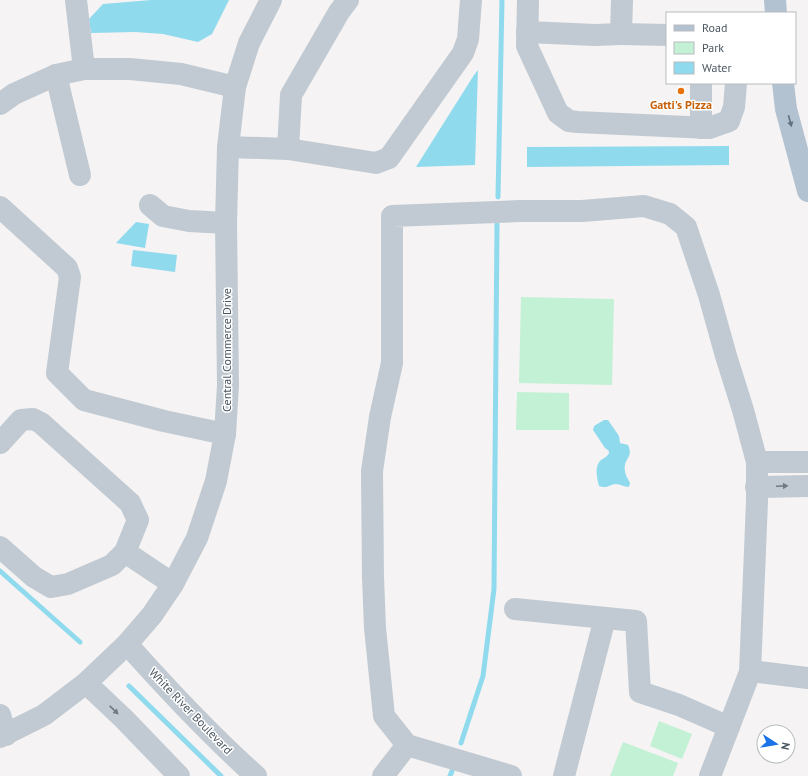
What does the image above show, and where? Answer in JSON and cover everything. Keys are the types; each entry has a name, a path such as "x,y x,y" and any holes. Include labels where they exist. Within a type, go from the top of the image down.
{"main road":[{"path":"775,0 776,12"},
{"path":"783,84 786,108 808,190"}],"street":[{"path":"76,0 84,69"},
{"name":"Central Commerce Drive","path":"2,729 44,715 86,683 128,644 152,615 173,584 196,538 216,481 225,434 228,385 226,222 228,147 235,87 249,43 271,0"},
{"path":"288,149 291,95 339,12 348,0"},
{"path":"228,147 288,149 376,163 389,158 463,53 468,39 471,0"},
{"path":"528,0 526,46 558,113 569,121 709,128 729,121 734,107 736,84"},
{"path":"621,34 622,0"},
{"path":"527,32 595,35 666,35"},
{"path":"0,104 14,94 56,75 84,69 130,69 182,74 235,87"},
{"path":"56,75 80,175"},
{"path":"701,84 701,128"},
{"path":"150,205 163,216 189,220 226,222"},
{"path":"511,776 407,745 384,716 375,628 372,471 380,417 392,362 392,216 520,211 582,211 644,206 670,214 686,227 709,295 757,462 757,501 750,671 710,776"},
{"path":"0,207 67,268 70,277 57,373 84,400 164,421 225,434"},
{"path":"0,443 21,420 33,419 41,422 130,503 138,520 125,552 112,565 68,584 51,587 34,577 0,547"},
{"path":"757,462 808,462"},
{"path":"756,487 808,486"},
{"path":"125,552 173,584"},
{"path":"515,609 636,621 640,692 679,705 729,727"},
{"path":"564,776 606,618"},
{"name":"White River Boulevard","path":"128,644 155,675 226,749 256,776"},
{"path":"750,671 808,678"},
{"path":"86,683 124,719 179,776"},
{"path":"383,776 407,745"}],"green space":[{"path":"521,297 614,299 612,385 519,383"},
{"path":"517,392 569,393 569,430 516,430"},
{"path":"659,721 692,734 682,759 650,746"},
{"path":"623,742 678,763 673,776 610,776"}],"water":[{"path":"151,0 229,0 212,34 198,42 163,34 135,32 91,33 89,19 103,4"},
{"path":"478,70 475,165 416,167 474,75"},
{"path":"729,146 729,165 527,167 527,147"},
{"path":"136,222 149,224 145,248 116,243"},
{"path":"133,250 177,255 175,272 131,266"},
{"path":"604,420 608,420 619,436 620,443 628,445 630,449 629,456 625,463 626,474 630,483 629,487 619,484 606,487 599,486 597,479 597,465 608,455 609,452 593,430 594,426"}],"waterway":[{"path":"498,197 502,0"},
{"path":"461,743 483,676 494,589 497,224"},
{"path":"0,571 80,642"},
{"path":"129,686 221,776"},
{"path":"450,776 452,771"}],"place":[{"name":"Gatti's Pizza","path":"681,91"}]}
